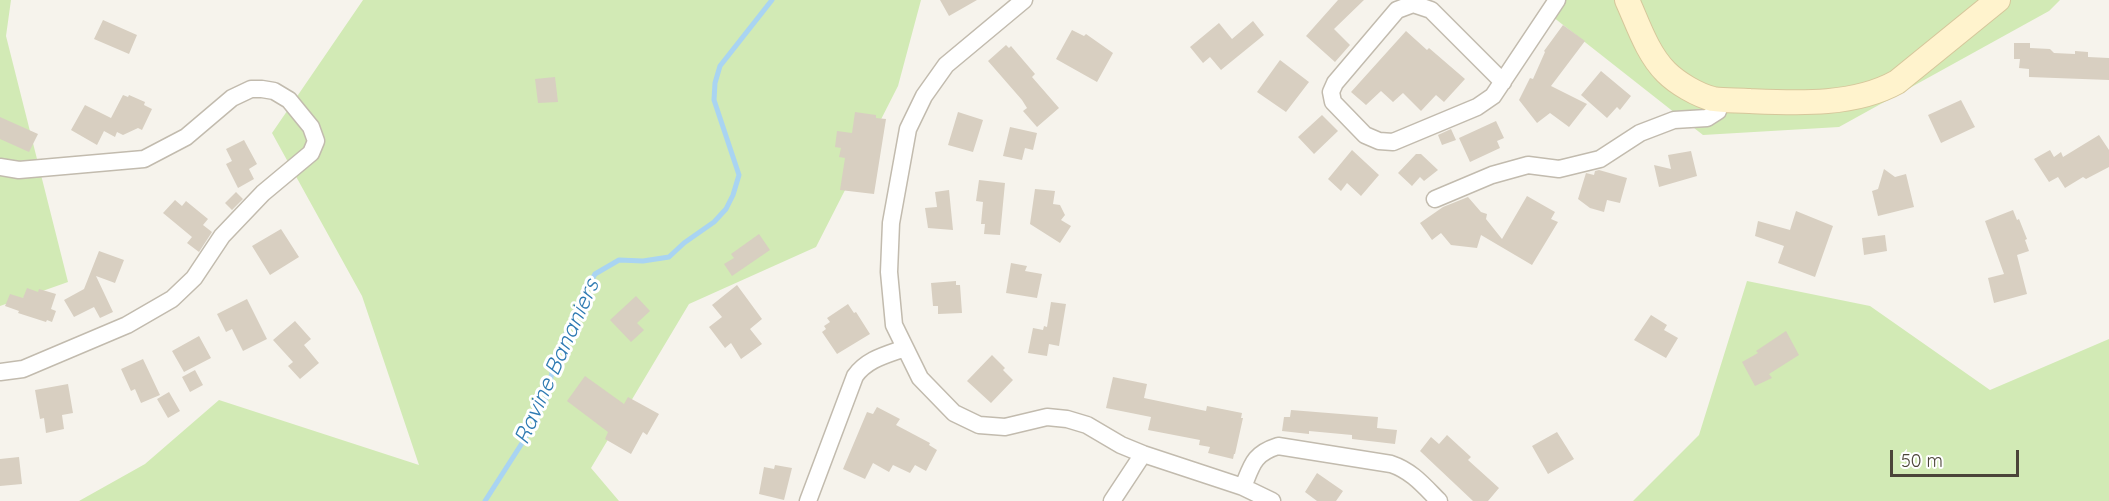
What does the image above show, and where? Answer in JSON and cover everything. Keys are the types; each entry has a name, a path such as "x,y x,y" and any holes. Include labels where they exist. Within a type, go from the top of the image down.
{"main road":[{"path":"1627,0 1647,46 1666,72 1693,91 1713,99 1793,103 1859,97 1882,90 1897,82 1998,0"}],"street":[{"path":"1024,0 946,65 924,96 908,129 891,223 889,272 894,325 905,348 920,378 954,413 979,426 1005,428 1047,417 1066,419 1087,425 1121,445 1143,454 1243,487 1272,501"},
{"path":"1503,82 1431,10 1413,4 1397,10 1335,83 1331,92 1334,102 1365,135 1379,141 1393,142 1477,107 1493,96 1503,82 1557,0"},
{"path":"0,167 19,170 144,159 186,137 232,98 251,89 274,91 289,100 311,127 316,141 310,153 263,193 222,236 194,279 172,299 127,325 23,369 0,372"},
{"path":"1435,199 1492,175 1528,165 1559,169 1599,159 1640,133 1674,120 1707,118 1718,111 1721,99"},
{"path":"808,501 855,376 861,367 873,359 905,348"},
{"path":"1243,487 1254,459 1263,450 1278,446 1397,466 1414,476 1439,501"},
{"path":"1112,501 1143,454"}],"green space":[{"path":"0,0 11,0 6,36 68,282 0,306"},
{"path":"363,0 921,0 898,86 816,247 689,304 591,468 619,501 79,501 145,464 219,400 419,465 362,296 272,133"},
{"path":"1555,0 2060,0 2049,11 1839,127 1703,135 1553,17"},
{"path":"1747,281 1870,306 1990,390 2109,339 2109,501 1633,501 1699,435"}],"building":[{"path":"940,0 977,0 949,16"},
{"path":"1338,0 1364,0 1334,29 1350,45 1335,62 1306,36"},
{"path":"103,20 137,35 129,54 94,39"},
{"path":"1253,21 1264,35 1221,70 1210,57 1203,63 1190,47 1219,23 1232,39"},
{"path":"1563,25 1585,41 1551,86 1587,104 1569,127 1550,113 1537,123 1519,100 1530,78 1533,79 1544,51"},
{"path":"1072,30 1084,36 1086,34 1113,53 1097,82 1056,59"},
{"path":"1406,31 1465,79 1444,102 1436,95 1421,111 1403,93 1393,102 1381,91 1366,105 1351,92"},
{"path":"2014,43 2030,43 2030,48 2050,49 2054,53 2088,52 2088,57 2109,58 2109,80 2029,77 2029,69 2019,68 2020,59 2014,59"},
{"path":"1006,45 1009,48 1011,46 1035,74 1032,77 1059,108 1037,127 1023,111 1027,108 1022,100 988,61"},
{"path":"1280,60 1309,82 1286,112 1257,92"},
{"path":"1601,71 1631,96 1620,110 1617,107 1607,118 1581,95"},
{"path":"555,77 558,102 538,103 535,79"},
{"path":"123,95 128,97 129,95 145,102 144,105 152,109 142,130 138,128 123,135 117,132 115,137 104,131 97,145 71,130 85,105 111,118"},
{"path":"1961,100 1975,127 1941,143 1928,115"},
{"path":"855,112 886,119 874,194 840,190 845,158 839,157 841,148 835,147 837,131 852,133"},
{"path":"958,112 983,120 973,152 948,145"},
{"path":"1322,115 1338,131 1314,154 1298,137"},
{"path":"0,117 38,134 29,152 0,139"},
{"path":"1496,121 1504,138 1497,141 1500,148 1470,162 1459,138"},
{"path":"1010,127 1037,133 1033,150 1025,148 1022,160 1003,156"},
{"path":"1451,129 1456,140 1442,145 1438,135"},
{"path":"2099,135 2109,150 2109,167 2086,179 2083,177 2065,188 2058,177 2049,182 2034,159 2050,150 2054,157 2061,152 2063,157"},
{"path":"244,140 257,164 249,169 254,179 238,188 226,164 232,161 226,149"},
{"path":"1352,150 1379,175 1361,196 1347,183 1341,191 1328,179"},
{"path":"1691,151 1697,176 1659,187 1654,165 1671,169 1668,155"},
{"path":"1416,154 1421,154 1438,170 1424,181 1420,177 1412,186 1398,173"},
{"path":"1884,169 1895,177 1906,174 1914,207 1878,216 1872,191 1878,189"},
{"path":"1599,170 1627,178 1620,203 1607,200 1604,212 1590,208 1578,199 1586,173 1594,175 1595,171"},
{"path":"979,180 1005,183 1000,235 984,234 985,224 981,224 983,202 976,201"},
{"path":"1035,189 1055,191 1053,204 1060,205 1065,215 1061,220 1071,226 1060,243 1030,224"},
{"path":"949,190 953,230 928,228 925,208 937,207 935,192"},
{"path":"236,192 243,199 232,210 225,203"},
{"path":"1527,196 1555,212 1551,219 1558,222 1532,265 1481,235 1477,248 1451,245 1441,233 1432,240 1420,223 1443,207 1468,197 1481,212 1487,214 1486,219 1502,239"},
{"path":"175,200 182,206 186,201 208,219 203,225 212,232 199,252 187,243 192,237 163,213"},
{"path":"2013,210 2027,239 2025,240 2029,251 2017,255 2027,294 1994,303 1988,278 2004,274 1985,221"},
{"path":"1796,211 1833,226 1815,277 1778,263 1784,246 1755,236 1758,221 1790,230"},
{"path":"281,229 299,257 270,275 252,246"},
{"path":"759,234 770,250 732,276 724,264 734,258 731,254"},
{"path":"1885,235 1887,251 1864,255 1862,238"},
{"path":"99,251 124,260 115,283 96,276 113,312 100,318 94,307 74,317 64,300 84,289"},
{"path":"1011,263 1027,266 1025,271 1042,274 1037,298 1006,293"},
{"path":"956,281 956,285 960,285 962,313 938,314 938,306 933,306 931,283"},
{"path":"737,285 762,319 750,329 762,344 741,359 731,343 725,348 709,327 722,317 712,305"},
{"path":"27,288 56,294 51,309 56,311 52,322 18,313 19,311 5,306 10,294 23,298"},
{"path":"636,296 650,311 637,323 644,330 631,342 610,320"},
{"path":"247,299 267,339 243,351 232,329 226,332 217,314"},
{"path":"1051,302 1066,304 1059,346 1049,344 1047,356 1028,353 1033,328 1043,330 1044,326 1047,327"},
{"path":"848,304 870,334 837,354 822,332 826,329 824,326 830,322 827,318"},
{"path":"1651,315 1667,325 1664,330 1678,338 1666,358 1634,340"},
{"path":"295,321 311,339 304,345 319,363 300,379 288,366 293,362 273,340"},
{"path":"1786,331 1799,355 1769,374 1772,378 1755,386 1742,362 1758,353 1756,351"},
{"path":"199,336 211,358 184,372 172,351"},
{"path":"992,355 1013,380 991,403 967,381"},
{"path":"143,359 160,395 141,403 135,389 131,391 121,369"},
{"path":"195,370 203,385 190,392 182,377"},
{"path":"585,376 624,404 628,397 659,414 647,435 643,432 631,454 605,439 608,432 567,401"},
{"path":"1113,377 1147,384 1144,398 1206,411 1207,406 1242,413 1241,418 1243,418 1233,459 1208,453 1210,447 1199,445 1200,440 1148,430 1151,417 1106,408"},
{"path":"68,384 73,413 62,415 64,429 46,433 44,418 40,419 35,390"},
{"path":"169,392 180,411 168,418 157,399"},
{"path":"877,407 900,419 896,425 930,443 929,445 937,450 926,471 915,465 910,473 893,465 889,472 873,463 865,479 843,469 867,412 873,414"},
{"path":"1291,410 1378,417 1377,428 1397,430 1395,444 1352,439 1352,435 1282,431 1284,417 1290,417"},
{"path":"1557,432 1574,459 1548,474 1532,446"},
{"path":"1447,435 1471,457 1468,460 1499,488 1488,501 1473,501 1420,451 1431,437 1439,444"},
{"path":"19,457 22,484 0,486 0,459"},
{"path":"775,465 792,468 784,500 759,494 764,467 774,469"},
{"path":"1317,473 1343,491 1336,501 1317,501 1305,492"}],"waterway":[{"name":"Ravine Bananiers","path":"485,501 533,426 546,398 556,356 595,274 619,260 643,261 669,257 684,243 714,222 726,209 739,175 714,100 715,83 720,66 772,0"}]}
